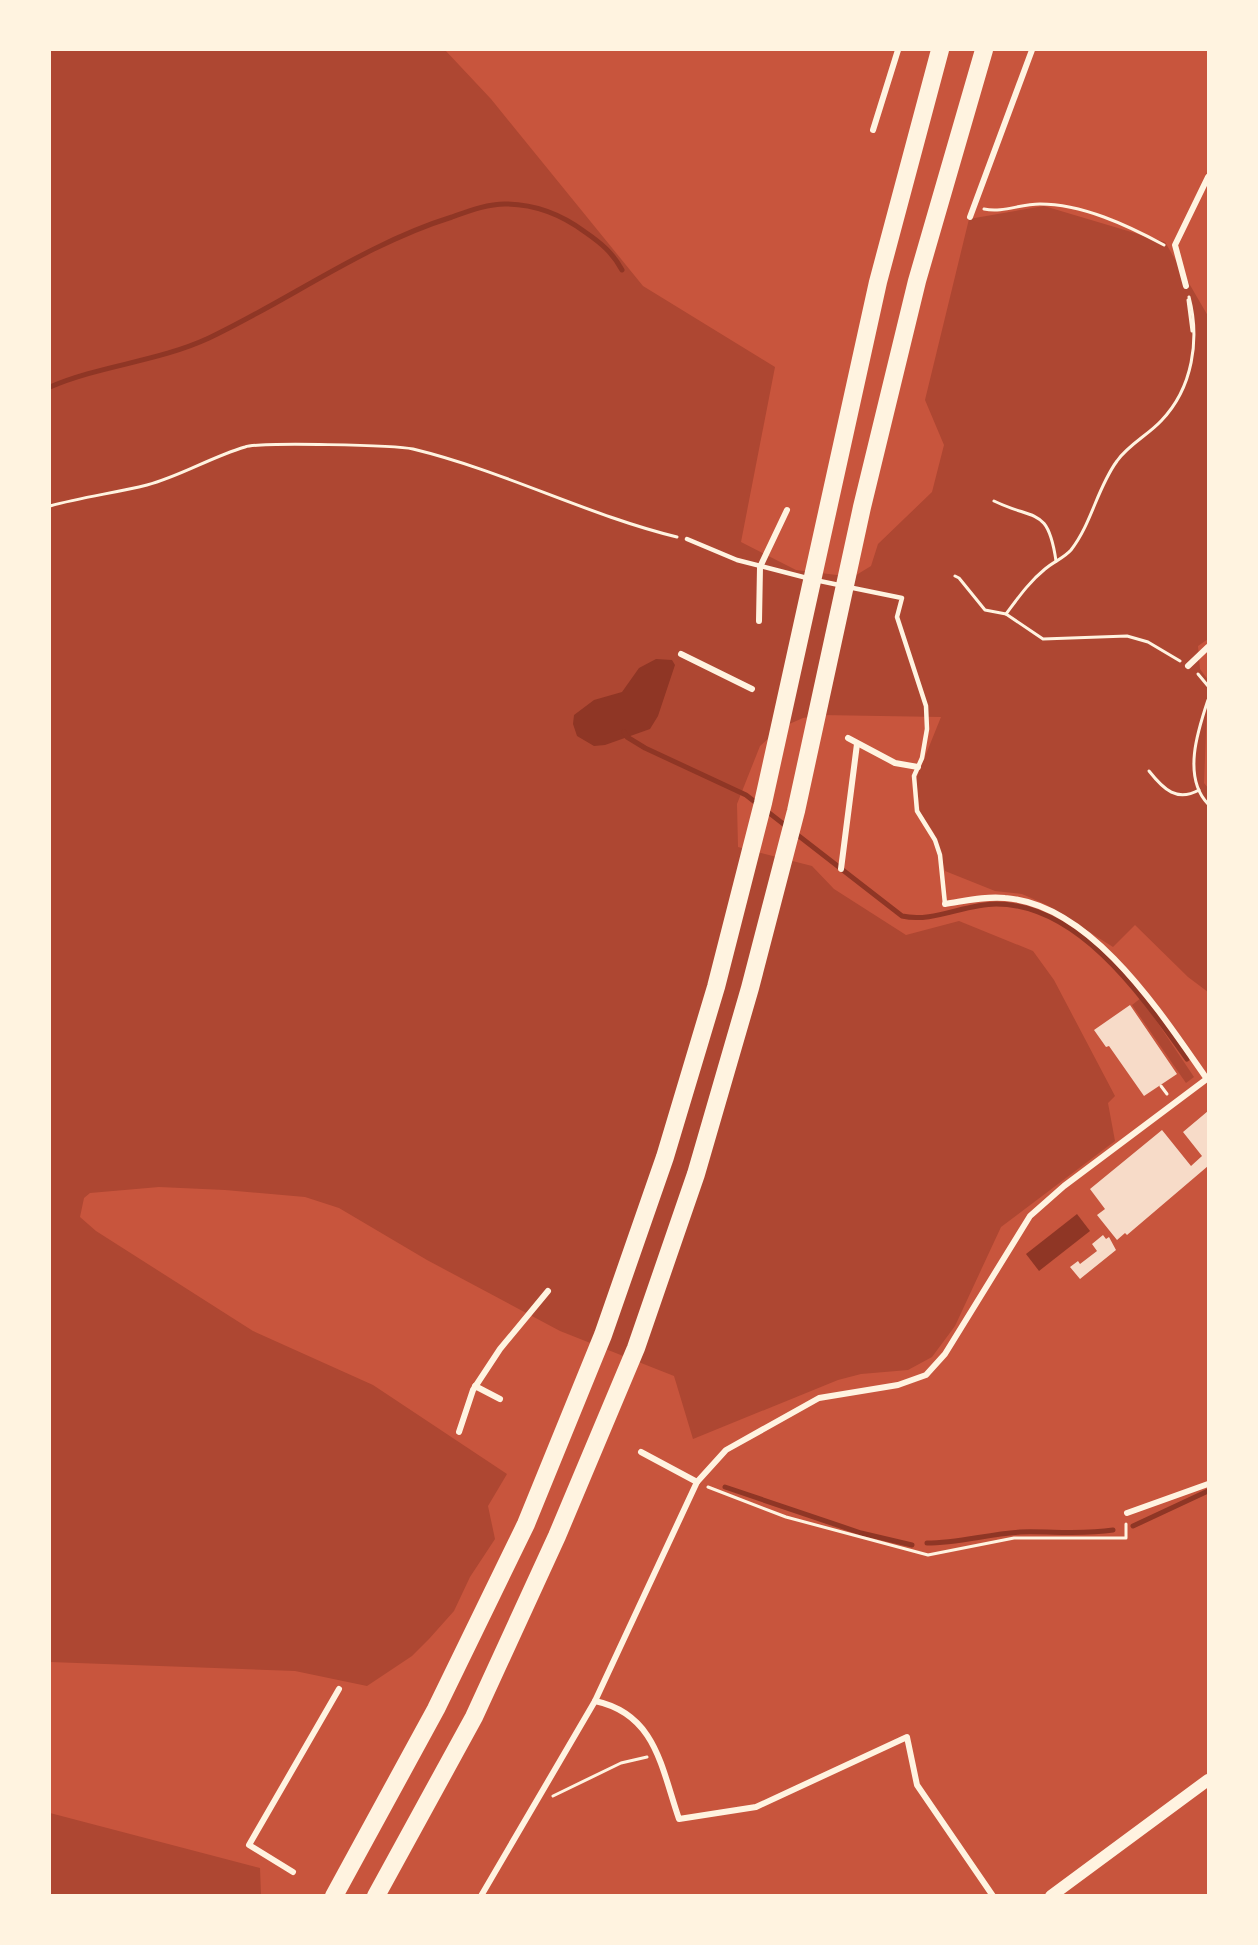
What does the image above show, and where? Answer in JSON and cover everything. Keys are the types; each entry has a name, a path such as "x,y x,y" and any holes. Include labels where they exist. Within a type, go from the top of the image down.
{"highway":[{"path":"334,1896 436,1709 526,1524 603,1335 664,1157 716,987 763,803 878,282 940,50"},
{"path":"376,1896 474,1717 557,1536 636,1348 696,1174 750,988 796,811 862,507 914,292 984,50"}],"main road":[{"path":"1051,1896 1209,1780"}],"street":[{"path":"873,130 898,50"},
{"path":"970,217 1032,50"},
{"path":"1186,286 1175,245 1209,177"},
{"path":"759,621 760,567 787,510"},
{"path":"1188,666 1209,647"},
{"path":"681,654 752,689"},
{"path":"848,738 895,763 918,767"},
{"path":"841,869 857,744"},
{"path":"481,1896 595,1701 697,1482 726,1450 819,1398 898,1385 926,1375 945,1354 1030,1216 1064,1186 1208,1079 1128,970 1082,931 1047,910 1017,900 987,897 945,904"},
{"path":"459,1432 475,1386 500,1349 548,1291"},
{"path":"475,1386 500,1399"},
{"path":"641,1452 697,1482"},
{"path":"1126,1513 1209,1484"},
{"path":"293,1872 249,1845 339,1689"},
{"path":"595,1701 616,1706 647,1731 679,1819 756,1807 907,1737 917,1785 993,1896"}],"lane":[{"path":"687,539 769,570 902,598 897,617 926,706 927,729 914,787 917,811 935,840 940,855 945,904"}],"path":[{"path":"973,208 993,211 1036,204 1060,205 1133,229 1164,244 1175,245"},
{"path":"1186,286 1192,331"},
{"path":"1006,614 1031,581 1069,553 1082,534 1107,474 1119,458 1162,420 1176,400 1186,379 1195,345 1192,309 1186,286"},
{"path":"50,506 89,495 146,485 178,475 248,446 410,448 475,467 598,514 687,539"},
{"path":"994,501 1038,516 1048,526 1053,538 1056,561"},
{"path":"955,576 985,610 1006,614 1043,639 1127,636 1148,642 1188,666 1209,686"},
{"path":"1209,700 1196,737 1194,753 1200,795 1209,804"},
{"path":"1149,771 1160,785 1178,796 1188,796 1199,790"},
{"path":"697,1482 786,1517 928,1555 1014,1538 1126,1538 1126,1513"},
{"path":"536,1804 621,1763 657,1755"}],"shaded area":[{"path":"50,50 445,50 491,99 643,286 775,367 741,542 796,570 853,577 871,566 878,544 932,492 944,445 925,400 969,219 1044,206 1165,242 1208,316 1208,639 1198,646 1200,669 1208,680 1204,783 1208,788 1208,992 1188,977 1135,925 1113,947 1047,905 1022,894 995,891 945,871 934,833 920,812 916,779 941,717 821,715 803,718 780,728 760,746 737,804 738,847 812,866 834,889 906,935 959,921 1033,951 1054,980 1115,1096 1108,1103 1115,1141 1001,1227 955,1326 932,1357 908,1370 861,1374 838,1380 693,1439 674,1376 560,1331 427,1260 339,1208 305,1197 159,1187 90,1193 84,1198 80,1217 96,1231 253,1331 373,1385 507,1474 488,1506 495,1539 470,1577 454,1611 412,1656 367,1686 295,1671 50,1662"},
{"path":"656,659 672,660 675,665 658,716 650,729 605,745 594,746 577,736 573,724 574,715 594,700 622,692 639,668"},
{"path":"1141,998 1194,1077 1186,1083 1132,1005"},
{"path":"1077,1214 1090,1231 1039,1271 1026,1254"},
{"path":"50,1813 260,1868 261,1895 50,1895"}],"building":[{"path":"1130,1005 1177,1074 1144,1096 1109,1046 1106,1047 1094,1030"},
{"path":"1208,1111 1208,1166 1127,1235 1125,1233 1117,1240 1097,1215 1105,1209 1090,1189 1162,1130 1191,1166 1202,1156 1183,1132"},
{"path":"1103,1235 1106,1239 1109,1237 1116,1250 1080,1279 1070,1267 1078,1261 1080,1264 1097,1251 1092,1244"}],"waterway":[{"path":"50,387 89,373 169,353 209,338 389,242 465,212 498,204 537,208 576,226 611,253 622,270"},
{"path":"624,732 627,737 645,748 746,795 902,916 925,917 996,904 1027,908 1055,920 1082,937 1107,959 1151,1009 1187,1059"},
{"path":"725,1487 861,1533 912,1545"},
{"path":"1133,1526 1208,1491"},
{"path":"927,1543 1020,1532 1078,1533 1113,1530"}]}
